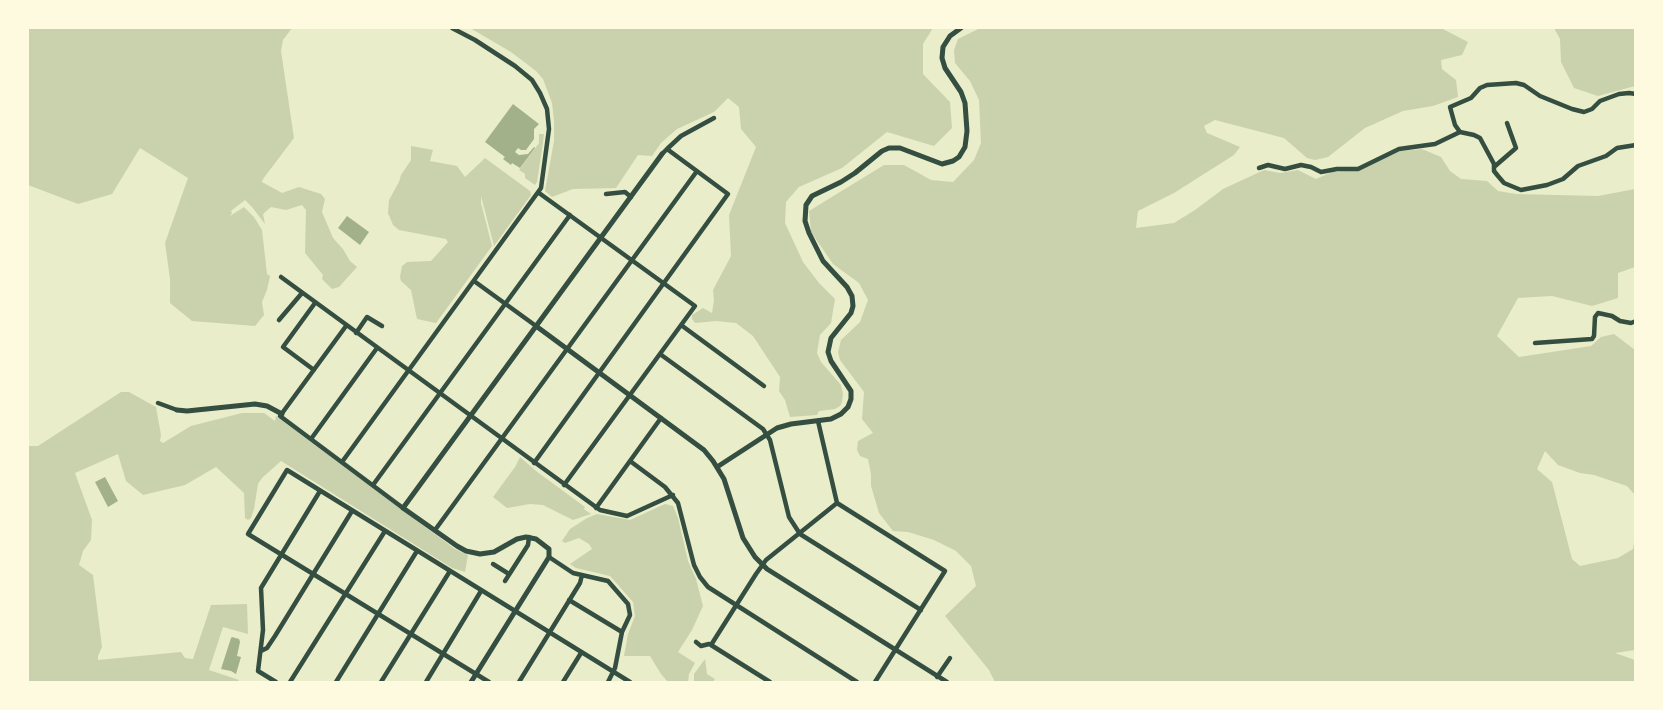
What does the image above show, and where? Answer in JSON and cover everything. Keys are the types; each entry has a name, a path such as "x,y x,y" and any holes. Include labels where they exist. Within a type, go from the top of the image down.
{"street":[{"path":"342,462 541,188 549,129 547,109 540,93 532,80 515,66 476,40 452,28"},
{"path":"717,467 766,434 785,426 835,418 846,410 850,404 851,391 831,361 828,348 831,338 851,313 853,306 852,296 847,287 823,261 805,221 806,205 812,196 841,182 882,151 889,148 900,148 942,164 953,161 960,156 965,147 967,131 965,103 961,92 945,68 942,58 943,47 950,36 960,28"},
{"path":"1460,132 1455,125 1450,107 1471,98 1480,88 1487,84 1516,83 1524,85 1540,96 1584,112 1592,109 1600,101 1619,94 1636,94"},
{"path":"403,508 662,154 681,136 714,118"},
{"path":"1494,167 1516,148 1507,123"},
{"path":"1259,168 1268,165 1285,169 1301,165 1321,172 1337,169 1358,169 1399,149 1435,144 1460,132 1480,138 1494,164 1494,171 1504,183 1521,190 1563,179 1578,166 1606,156 1617,148 1636,145"},
{"path":"534,463 728,194 667,149"},
{"path":"435,530 698,171"},
{"path":"606,194 625,192 631,197"},
{"path":"538,193 695,306 564,485"},
{"path":"373,485 570,215"},
{"path":"281,277 408,372 596,508 628,516 672,495"},
{"path":"474,281 704,450 717,467 728,488 743,538 762,565 947,682"},
{"path":"279,320 302,293"},
{"path":"314,370 283,347 315,303"},
{"path":"1535,343 1592,339 1594,336 1595,317 1598,313 1612,316 1620,321 1631,323 1636,321"},
{"path":"356,332 367,317 382,326"},
{"path":"681,325 764,386"},
{"path":"346,326 280,416 461,549 480,554 494,552 522,537 529,537 547,545 550,550 548,557 471,682"},
{"path":"311,439 377,348"},
{"path":"660,354 763,429 770,440 789,517 800,534 921,610"},
{"path":"158,403 177,410 187,411 255,404 267,406 282,414"},
{"path":"596,508 661,418"},
{"path":"818,421 837,503 945,571 875,682"},
{"path":"630,461 665,487 678,503 696,571 713,591 857,682"},
{"path":"489,682 248,534 286,470 630,682"},
{"path":"276,682 258,671 263,630 261,588 320,491"},
{"path":"711,645 766,560 837,503"},
{"path":"261,651 267,648 275,636 352,511"},
{"path":"290,682 385,531"},
{"path":"505,581 528,545 529,537"},
{"path":"336,682 417,551"},
{"path":"548,557 573,573 608,581 628,604 630,615 622,632 613,673 608,682"},
{"path":"492,564 510,574"},
{"path":"381,682 450,572"},
{"path":"519,682 580,583 582,575"},
{"path":"426,682 481,591"},
{"path":"569,600 622,632"},
{"path":"696,642 701,646 711,645 770,682"},
{"path":"563,682 581,653"},
{"path":"937,676 950,658"}],"shaded area":[{"path":"28,28 292,28 283,40 281,51 294,138 262,182 282,193 299,187 321,194 325,199 322,212 333,238 343,249 350,261 357,267 339,287 332,289 322,279 323,275 305,253 306,210 302,205 286,210 271,207 263,214 265,224 245,200 231,211 230,216 244,207 254,217 262,230 267,274 270,276 262,302 264,315 255,326 192,321 170,303 170,279 165,243 188,178 140,148 112,194 78,204 28,185"},
{"path":"470,28 933,28 923,44 923,74 950,102 952,128 934,146 887,132 842,168 799,187 786,202 785,223 803,262 819,283 835,299 831,323 820,335 817,353 821,362 841,385 843,394 840,406 835,409 819,411 817,415 790,417 785,400 779,391 780,377 753,336 736,323 716,321 695,323 692,319 692,315 703,308 712,313 713,290 731,256 729,215 756,147 741,129 739,107 728,98 714,112 677,129 661,143 652,156 638,155 616,188 573,189 552,197 545,191 554,141 554,121 552,103 543,79 536,71 511,52"},
{"path":"980,28 1441,28 1468,42 1462,55 1441,60 1442,69 1456,80 1458,97 1433,106 1403,111 1365,128 1328,157 1315,160 1307,158 1284,138 1215,120 1204,126 1207,133 1240,147 1234,155 1174,193 1138,211 1136,228 1174,223 1223,189 1264,170 1280,173 1298,170 1316,179 1332,172 1360,170 1400,151 1422,149 1441,157 1450,171 1461,179 1487,181 1498,191 1516,194 1598,196 1635,189 1635,267 1618,273 1618,298 1592,306 1552,296 1518,298 1497,336 1519,357 1591,346 1601,337 1614,334 1635,350 1635,495 1627,486 1558,465 1545,451 1537,469 1552,482 1572,559 1580,566 1618,558 1633,549 1635,536 1635,650 1615,653 1635,660 1635,682 995,682 989,670 945,616 976,586 971,566 956,551 934,540 908,532 893,531 879,513 871,486 868,459 860,456 857,450 858,441 873,433 862,419 864,392 840,360 838,352 841,340 860,322 868,300 859,283 833,264 811,232 809,211 884,165 904,165 931,180 953,182 974,160 981,143 979,100 970,81 955,63 954,50 958,39"},
{"path":"1554,28 1635,28 1635,86 1598,96 1574,88 1561,62 1560,39"},
{"path":"513,104 539,124 534,129 534,139 526,150 518,148 515,152 519,155 528,154 535,148 520,168 512,163 511,165 503,159 505,157 485,142"},
{"path":"539,134 544,134 535,185 525,178 525,174 519,170 539,143"},
{"path":"411,146 433,150 430,161 457,166 465,177 485,158 530,191 531,195 494,246 481,196 481,203 492,246 436,323 417,319 411,290 401,281 400,277 402,266 407,262 431,261 448,242 446,239 399,230 393,225 388,213 389,200 401,175 411,160"},
{"path":"347,216 369,232 360,245 338,228"},
{"path":"121,392 129,392 156,407 161,435 160,441 163,443 191,426 242,413 264,413 275,421 276,416 455,549 468,555 465,572 452,568 281,461 258,484 254,509 251,518 248,520 245,518 244,493 216,467 185,485 143,495 126,481 118,454 75,473 92,520 91,540 83,551 79,565 93,575 102,647 98,660 181,652 185,658 193,659 211,605 247,604 248,634 223,627 209,670 239,680 237,682 28,682 28,446 38,446"},
{"path":"520,457 585,507 584,509 591,514 573,520 543,505 530,504 507,508 493,497"},
{"path":"105,477 118,501 108,507 95,482"},
{"path":"665,504 673,506 678,518 688,561 696,579 703,606 692,630 678,652 695,663 689,674 688,682 668,682 650,656 624,656 628,634 635,616 633,602 610,576 576,568 570,564 592,549 589,544 579,538 565,543 562,541 570,529 597,514 630,520"},
{"path":"232,637 239,639 240,642 237,656 241,657 236,674 221,669"},
{"path":"705,659 707,674 715,679 713,682 694,682 694,674"}]}
